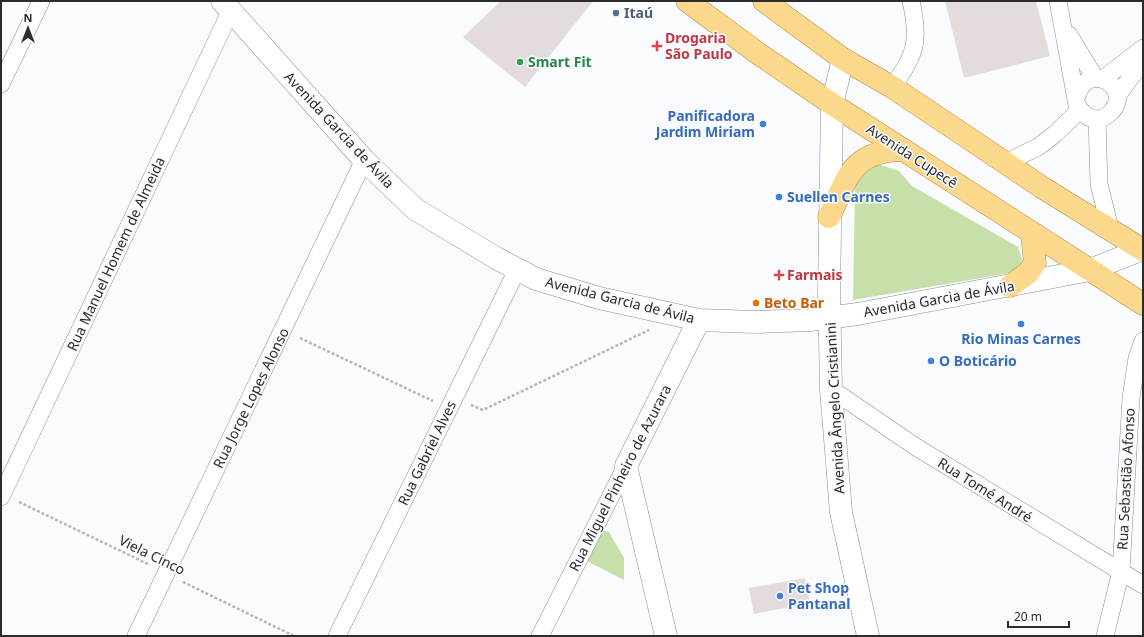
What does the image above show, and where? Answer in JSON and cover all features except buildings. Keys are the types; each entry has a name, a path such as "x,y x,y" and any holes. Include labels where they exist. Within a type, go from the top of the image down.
{"main road":[{"name":"Avenida Cupecê","path":"687,1 759,54 901,150 1143,304"},
{"path":"764,1 843,59 892,87 1005,163 1143,250"},
{"path":"829,217 847,176 858,164 870,155 886,151 901,150"},
{"path":"1010,286 1028,273 1035,262 1032,234"}],"street":[{"path":"1,84 41,1"},
{"path":"892,87 907,66 913,53 916,34 911,1"},
{"path":"1058,1 1078,104 1084,115 1096,119 1109,114 1117,103 1117,96 1111,84 1099,79 1064,26"},
{"name":"Avenida Garcia de Ávila","path":"227,6 364,160 415,209 517,270 536,279 599,298 700,320 754,322 830,318 1010,286 1090,270 1143,250"},
{"name":"Rua Manuel Homem de Almeida","path":"2,495 227,6"},
{"path":"1005,163 1038,147 1078,104 1079,89 1085,82 1099,79 1143,48"},
{"name":"Avenida Ângelo Cristianini","path":"843,59 832,104 829,217 831,389 841,512 868,636"},
{"path":"1117,96 1143,61"},
{"path":"1096,119 1099,184 1110,229"},
{"name":"Rua Jorge Lopes Alonso","path":"136,636 284,331 364,160"},
{"name":"Rua Gabriel Alves","path":"337,636 517,270"},
{"name":"Rua Miguel Pinheiro de Azurara","path":"540,636 700,320"},
{"name":"Rua Sebastião Afonso","path":"1105,636 1121,571 1131,398 1137,358 1143,341"},
{"name":"Rua Tomé André","path":"831,389 916,447 1073,544 1143,585"},
{"path":"626,466 666,636"}],"path":[{"path":"284,331 436,402 462,401 483,410 637,337 675,315"},
{"name":"Viela Cinco","path":"2,495 167,573 294,636"}],"green space":[{"path":"878,164 899,171 912,186 1018,247 1022,259 1021,265 1010,273 853,300 855,189 864,174 871,167"},
{"path":"596,528 609,532 624,558 624,580 579,557"}],"place":[{"name":"Itaú","path":"616,13"},
{"name":"Drogaria São Paulo","path":"657,46"},
{"name":"Smart Fit","path":"520,62"},
{"name":"Panificadora Jardim Miriam","path":"763,124"},
{"name":"Suellen Carnes","path":"779,197"},
{"name":"Farmais","path":"779,275"},
{"name":"Beto Bar","path":"756,303"},
{"name":"Rio Minas Carnes","path":"1021,324"},
{"name":"O Boticário","path":"931,361"},
{"name":"Pet Shop Pantanal","path":"780,596"}]}
